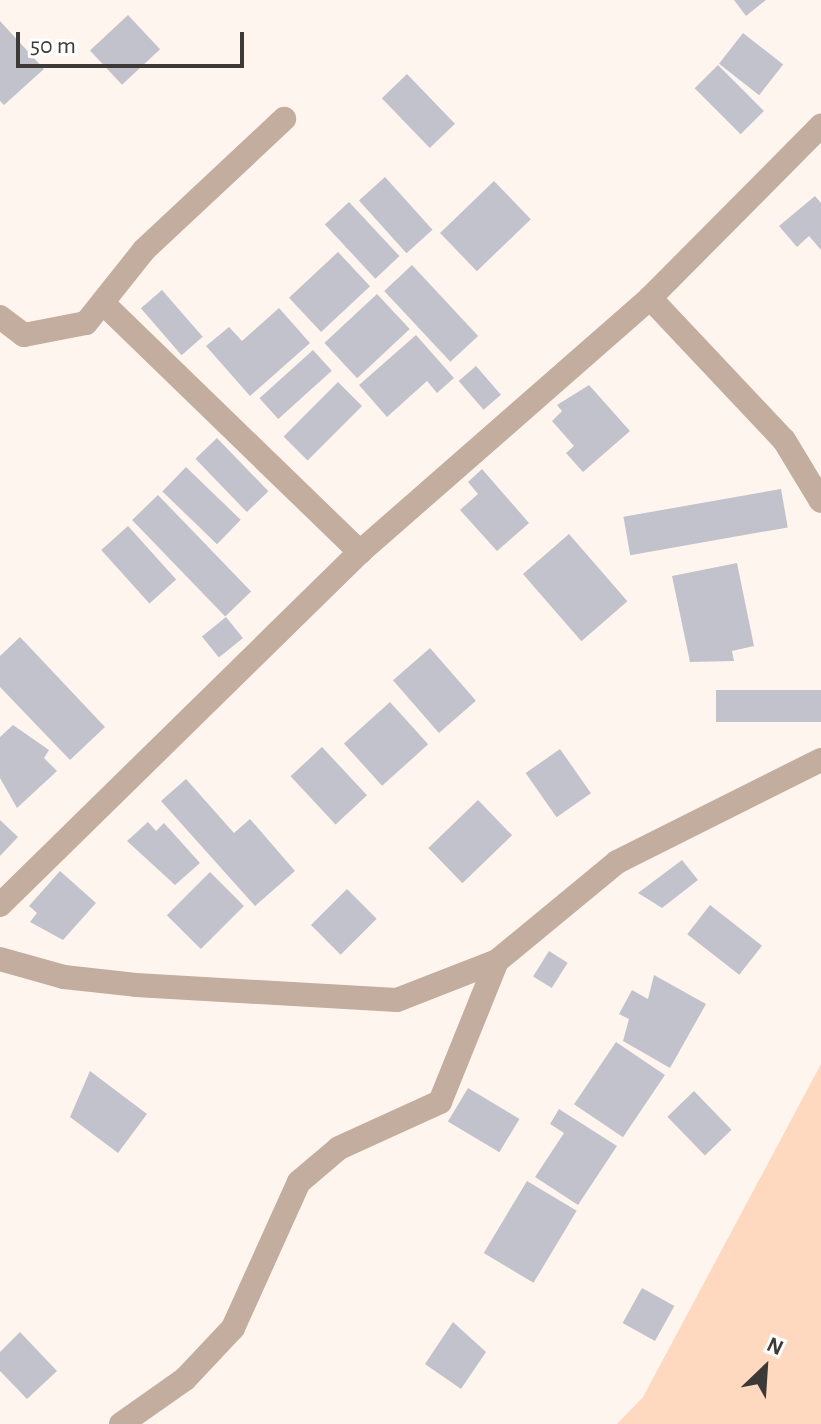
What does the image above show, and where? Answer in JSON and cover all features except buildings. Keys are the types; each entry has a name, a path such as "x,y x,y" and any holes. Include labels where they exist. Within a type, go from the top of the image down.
{"street":[{"path":"0,317 24,335 53,333 86,323 106,306 144,250 284,119"},
{"path":"0,905 360,552 650,298 821,126"},
{"path":"650,298 784,440 821,501"},
{"path":"106,306 360,552"},
{"path":"0,959 107,982 397,1000 497,961 617,862 821,760"},
{"path":"121,1424 185,1379 233,1328 299,1182 339,1148 440,1102 497,961"}],"shaded area":[{"path":"821,1064 821,1424 617,1424 643,1397"}]}
